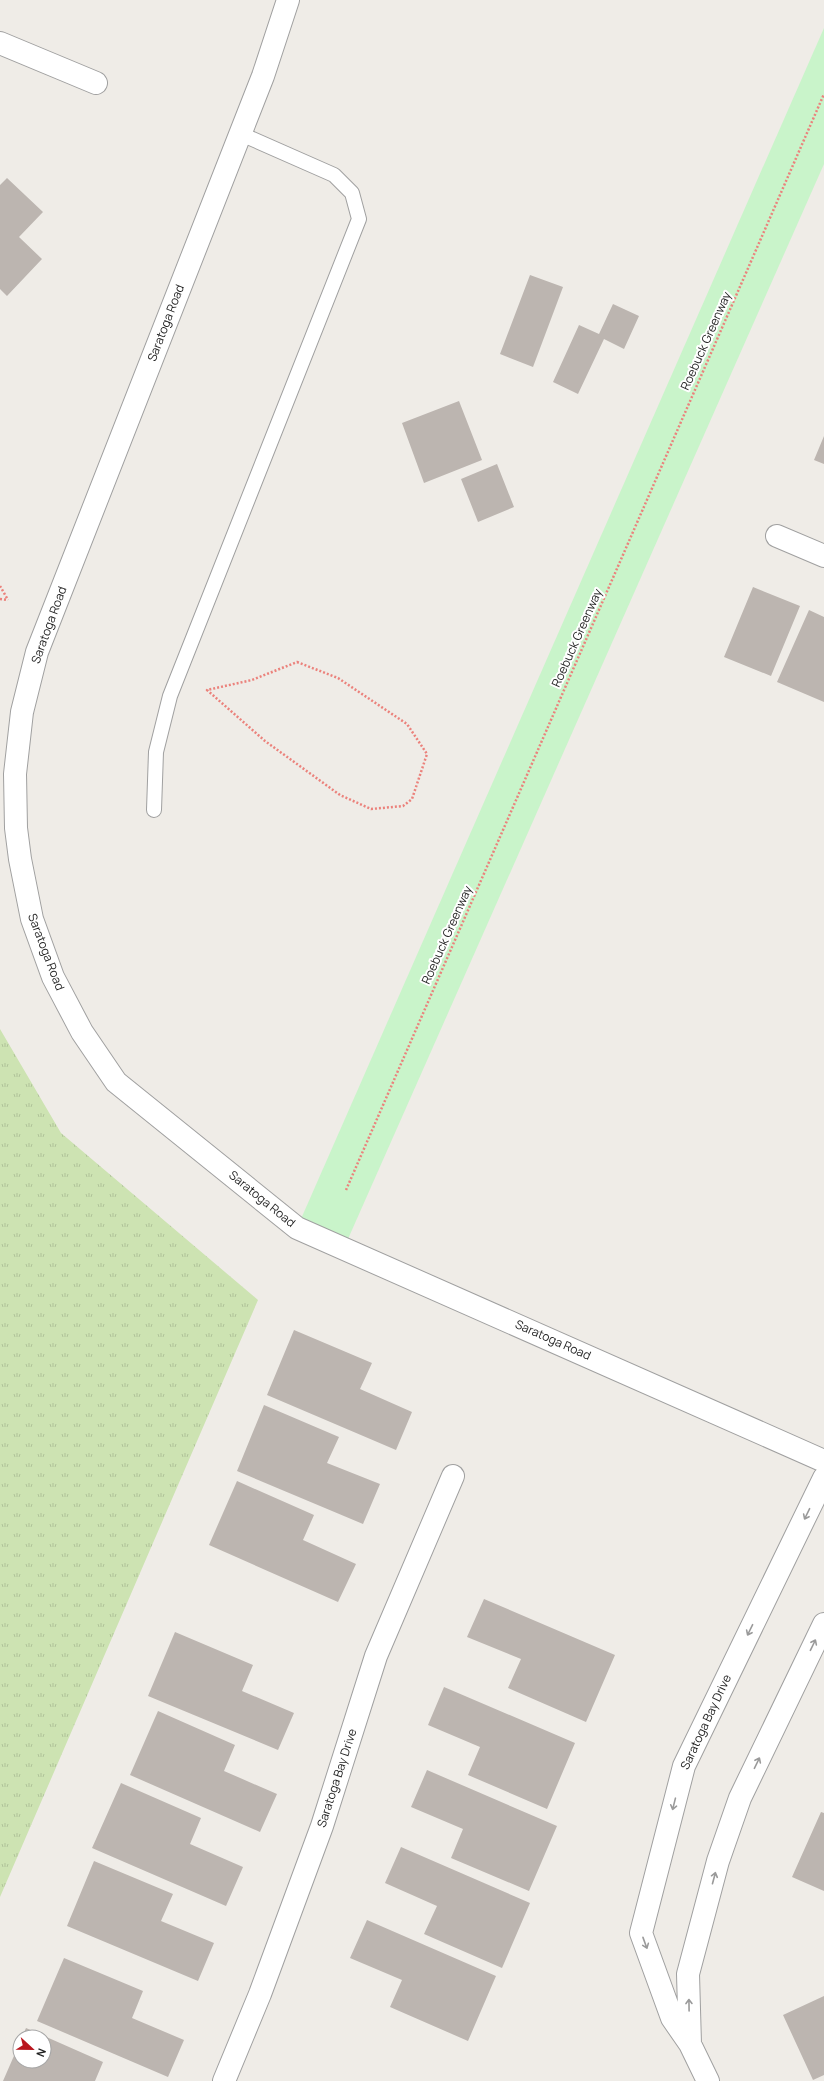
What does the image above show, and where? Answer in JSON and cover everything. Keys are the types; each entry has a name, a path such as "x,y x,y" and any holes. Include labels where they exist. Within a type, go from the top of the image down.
{"street":[{"name":"Saratoga Road","path":"288,0 263,76 241,134 37,652 22,712 15,774 16,828 20,859 32,919 53,978 82,1032 116,1082 297,1228 824,1461"},
{"path":"0,43 96,83"},
{"path":"777,536 824,556"},
{"name":"Saratoga Bay Drive","path":"224,2081 260,1994 322,1826 376,1656 453,1476"},
{"name":"Saratoga Bay Drive","path":"708,2081 690,2044 672,2018 641,1933 684,1766 824,1478"},
{"name":"Saratoga Bay Drive","path":"690,2044 688,1974 718,1861 740,1798 824,1624"}],"lane":[{"path":"154,810 156,752 170,696 359,219 352,192 334,175 241,134"}],"path":[{"name":"Roebuck Greenway","path":"346,1190 824,94"},
{"path":"0,586 8,600 0,599"},
{"path":"297,662 338,678 408,724 427,754 412,799 403,806 371,809 340,795 266,741 207,690 252,680 297,662"}],"green space":[{"path":"824,28 824,164 344,1248 297,1228"},
{"path":"0,1029 61,1133 258,1300 0,1897"}],"building":[{"path":"7,178 43,212 19,237 42,259 7,296 0,289 0,185"},
{"path":"530,275 563,287 533,367 500,354"},
{"path":"613,304 639,316 624,349 604,339 578,394 553,382 579,325 599,334"},
{"path":"459,401 482,460 424,483 402,423"},
{"path":"824,436 824,464 814,460"},
{"path":"497,464 514,507 478,522 461,479"},
{"path":"753,587 800,606 771,676 724,657"},
{"path":"809,610 824,617 824,702 777,682"},
{"path":"294,1330 372,1363 360,1389 412,1412 396,1450 267,1395"},
{"path":"264,1405 339,1437 327,1463 380,1484 363,1524 237,1471"},
{"path":"237,1481 314,1515 303,1540 356,1564 338,1602 209,1545"},
{"path":"484,1599 615,1655 586,1722 508,1688 521,1659 467,1637"},
{"path":"175,1632 253,1665 242,1691 294,1713 278,1750 148,1696"},
{"path":"444,1687 575,1743 547,1809 468,1775 480,1747 428,1725"},
{"path":"158,1711 235,1745 224,1771 277,1794 260,1832 130,1775"},
{"path":"427,1770 557,1826 529,1891 451,1858 463,1829 411,1807"},
{"path":"121,1783 201,1818 190,1844 243,1867 226,1906 92,1848"},
{"path":"821,1812 824,1813 824,1891 792,1877"},
{"path":"401,1847 530,1903 502,1968 424,1934 437,1906 385,1883"},
{"path":"94,1861 173,1894 161,1921 214,1943 198,1981 67,1926"},
{"path":"367,1920 496,1976 468,2041 390,2007 402,1980 350,1958"},
{"path":"64,1958 143,1991 132,2018 184,2040 168,2077 37,2021"},
{"path":"824,1996 824,2075 813,2080 783,2015"},
{"path":"52,2039 103,2062 95,2081 3,2081 12,2060 12,2069 52,2069"}]}
